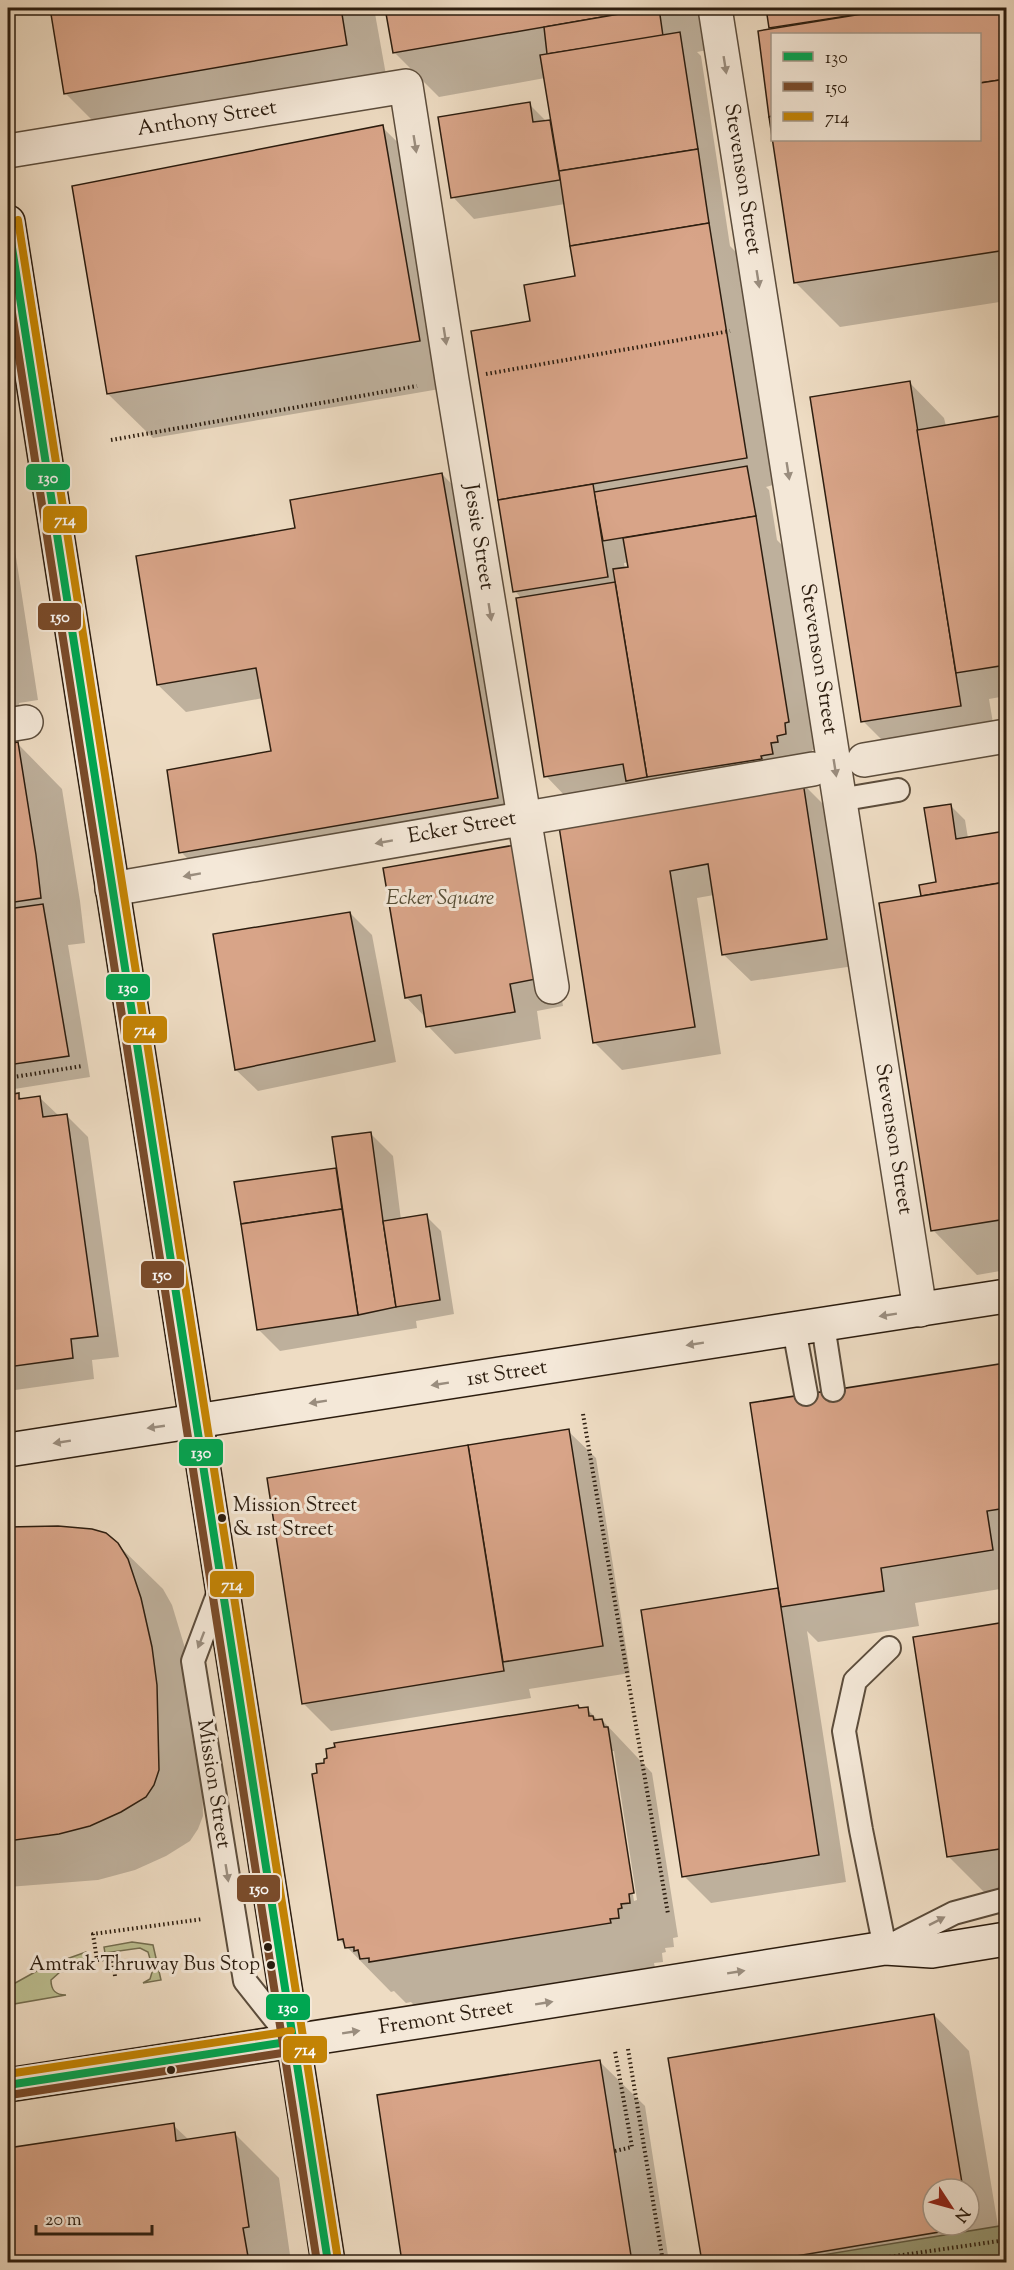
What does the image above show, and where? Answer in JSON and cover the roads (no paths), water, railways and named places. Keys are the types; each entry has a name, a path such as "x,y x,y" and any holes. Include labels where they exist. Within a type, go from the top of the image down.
{"street":[{"name":"Stevenson Street","path":"715,8 920,1310"},
{"name":"Anthony Street","path":"8,150 406,86"},
{"name":"Jessie Street","path":"406,86 552,987"},
{"name":"Mission Street","path":"8,222 328,2262"},
{"path":"864,760 1006,736"},
{"name":"Ecker Street","path":"112,889 813,769"},
{"name":"1st Street","path":"8,1450 1006,1296"},
{"name":"Fremont Street","path":"8,2085 885,1948 932,1951 1006,1939"}],"lane":[{"path":"839,800 898,790"},
{"path":"809,1327 833,1390"},
{"path":"806,1394 809,1327"},
{"path":"885,1948 865,1854 844,1731 855,1681 889,1648"},
{"name":"Fremont Street","path":"885,1948 954,1913 1006,1899"}],"place":[{"name":"Mission Street & 1st Street","path":"222,1518"},
{"name":"Amtrak Thruway Bus Stop","path":"271,1965"}],"park label":[{"name":"Ecker Square","path":"440,899"}]}
